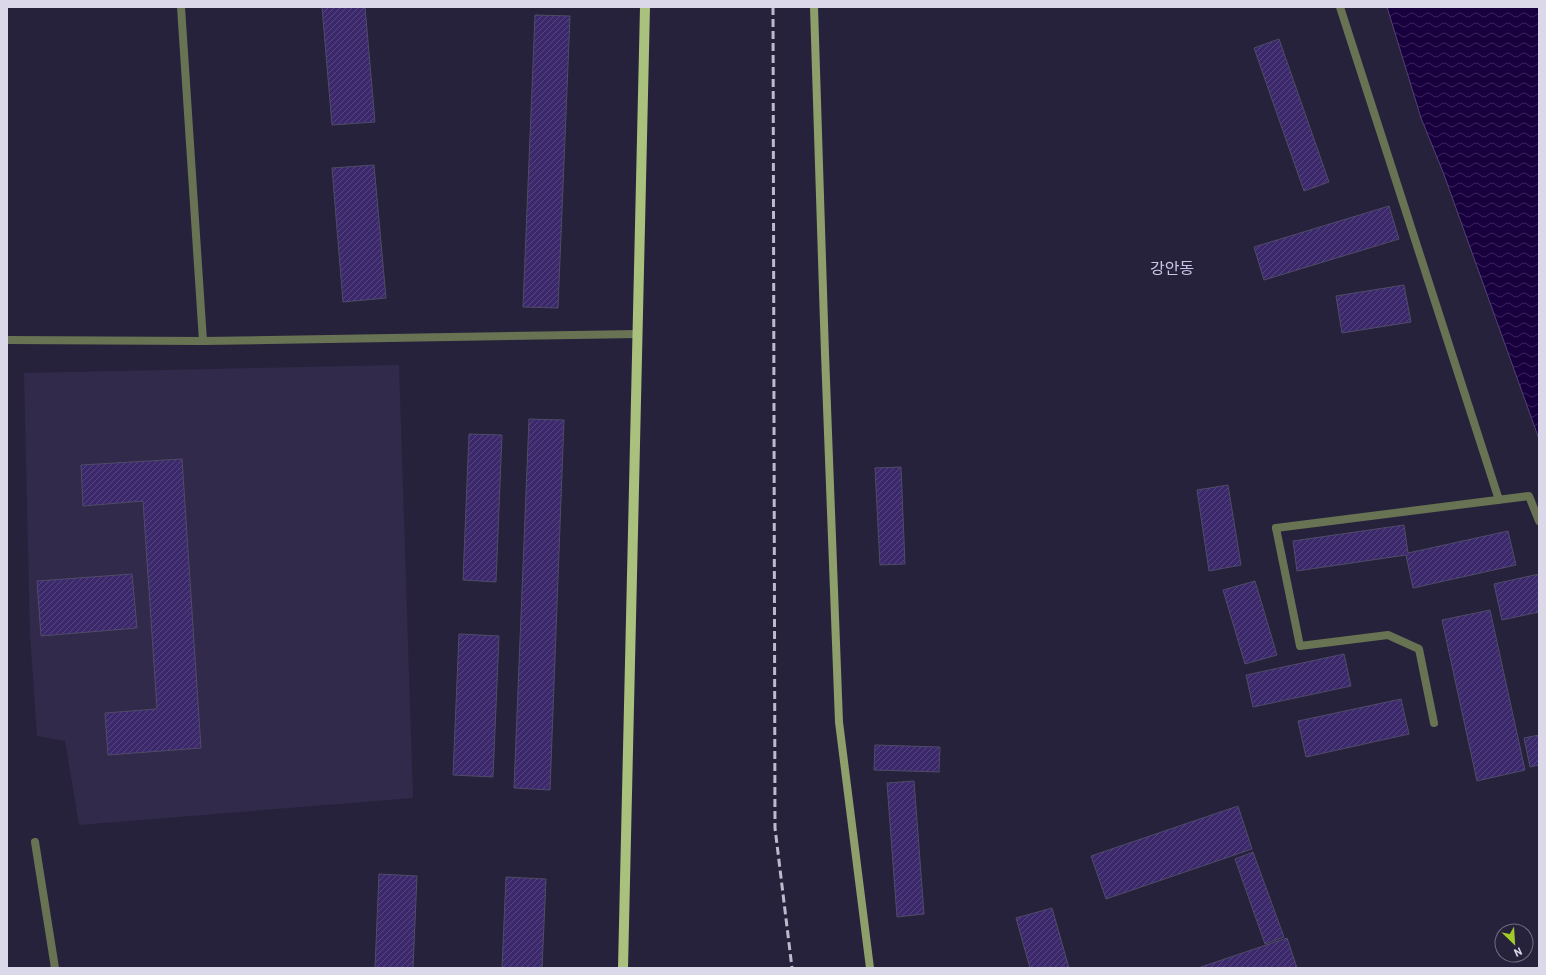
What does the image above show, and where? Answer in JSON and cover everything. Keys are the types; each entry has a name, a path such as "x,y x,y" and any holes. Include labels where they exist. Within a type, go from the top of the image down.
{"main road":[{"path":"623,968 645,7"}],"street":[{"path":"181,7 203,342"},
{"path":"814,7 824,346 839,722 870,968"},
{"path":"1340,7 1499,500"},
{"path":"7,340 203,342 638,334"},
{"path":"1434,723 1419,649 1388,635 1300,646 1276,528 1529,496 1539,521"},
{"path":"35,842 55,968"}],"shaded area":[{"path":"399,365 413,798 79,825 65,741 37,736 30,634 24,373"}],"water":[{"path":"1387,7 1539,7 1539,439 1443,172 1421,118"}],"building":[{"path":"322,7 365,7 375,122 332,125"},
{"path":"535,15 570,16 558,308 523,307"},
{"path":"1279,39 1329,182 1304,191 1254,48"},
{"path":"374,165 386,298 343,302 332,168"},
{"path":"1389,206 1399,239 1264,280 1254,247"},
{"path":"1404,285 1411,322 1342,333 1336,296"},
{"path":"529,419 564,420 550,790 514,788"},
{"path":"469,434 502,435 496,582 463,580"},
{"path":"182,459 201,748 108,755 105,713 157,709 143,501 83,506 81,465"},
{"path":"901,467 905,564 880,565 875,468"},
{"path":"1228,485 1241,565 1209,571 1197,490"},
{"path":"1404,525 1408,553 1508,531 1516,565 1413,588 1406,555 1297,571 1293,541"},
{"path":"132,574 137,628 41,636 37,581"},
{"path":"1539,574 1539,612 1502,620 1494,584"},
{"path":"1255,581 1277,655 1245,664 1223,590"},
{"path":"1490,610 1525,770 1477,781 1442,620"},
{"path":"459,634 499,636 493,777 453,775"},
{"path":"1344,654 1351,686 1253,707 1246,675"},
{"path":"1401,699 1409,734 1306,757 1298,721"},
{"path":"1539,735 1539,765 1530,767 1524,738"},
{"path":"875,745 940,747 939,772 874,770"},
{"path":"914,781 924,914 897,917 887,783"},
{"path":"1238,806 1252,849 1106,899 1091,856"},
{"path":"1253,852 1284,937 1265,944 1235,859"},
{"path":"379,874 417,876 413,968 375,968"},
{"path":"506,877 546,879 542,968 502,968"},
{"path":"1052,908 1069,968 1030,968 1016,918"},
{"path":"1287,938 1297,968 1198,968"}],"railway":[{"path":"773,7 775,828 792,968"}],"district":[{"name":"강안동","path":"1172,268"}]}
